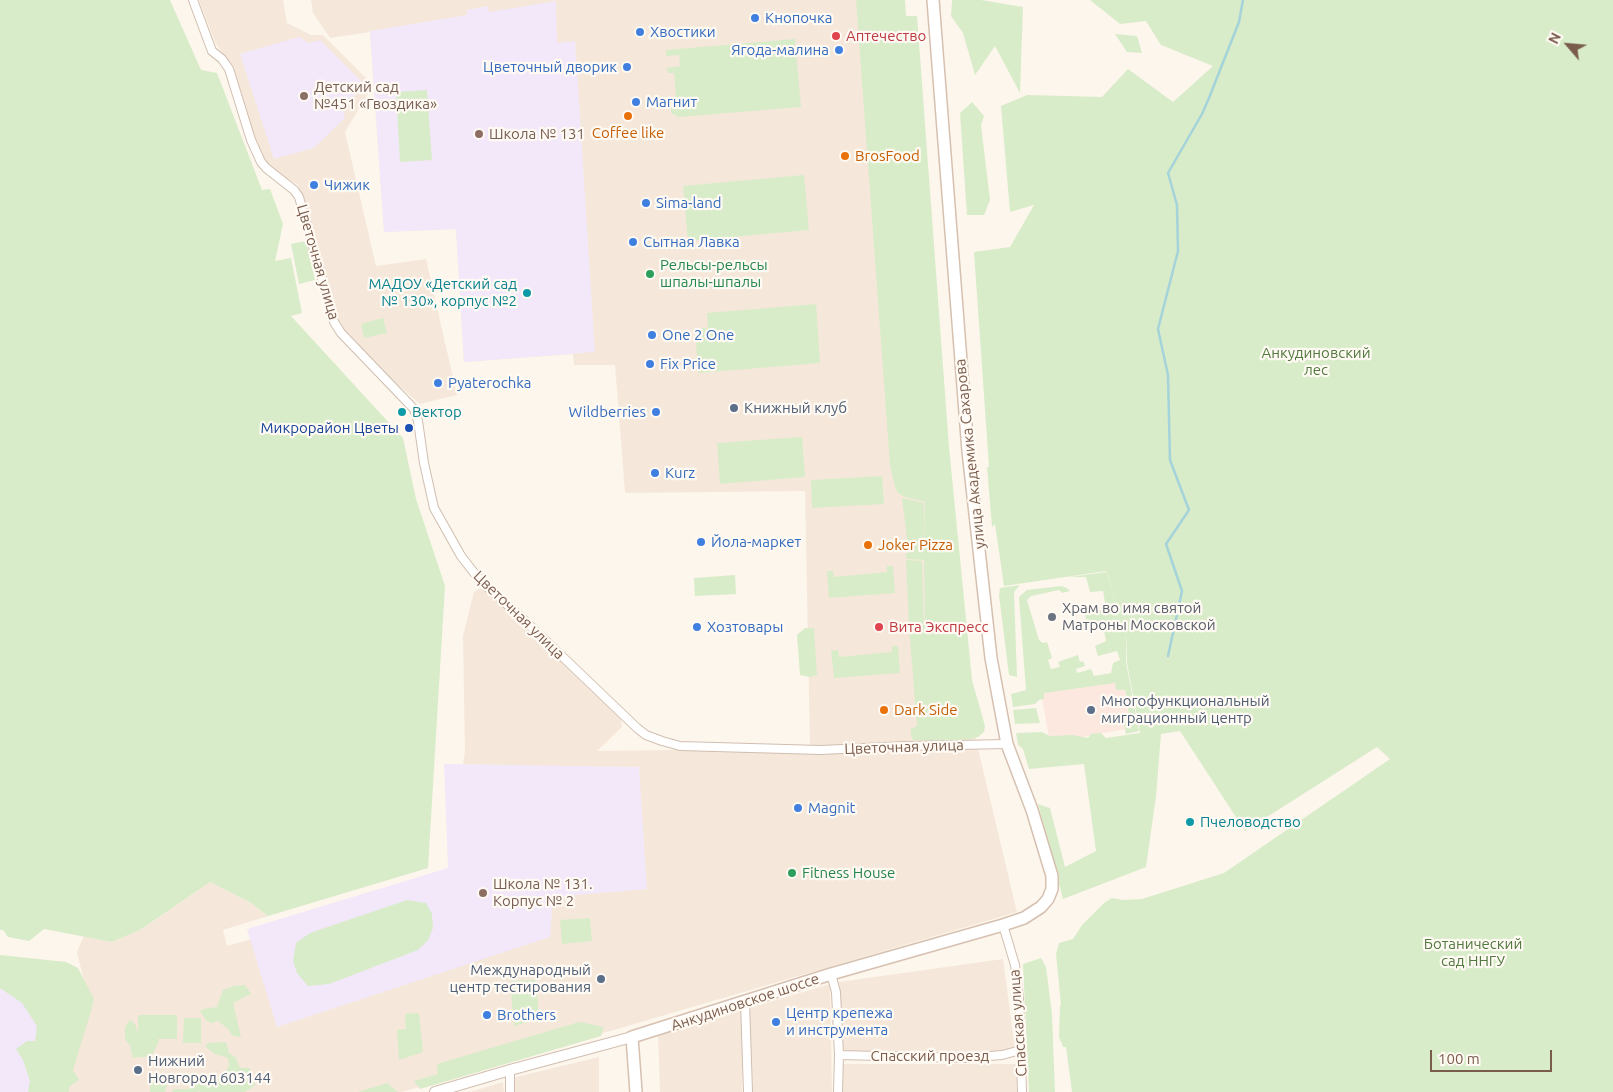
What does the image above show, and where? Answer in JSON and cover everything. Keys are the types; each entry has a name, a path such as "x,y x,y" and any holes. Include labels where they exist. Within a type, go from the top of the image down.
{"main road":[{"name":"улица Академика Сахарова","path":"933,0 968,451 991,658 1007,744 1032,810 1052,876 1052,889 1048,899"},
{"name":"Анкудиновское шоссе","path":"632,1037 831,974 1003,925 1024,918 1041,907 1048,899"},
{"path":"632,1037 636,1092"}],"street":[{"name":"Цветочная улица","path":"193,0 212,51 222,59 229,69 251,140 260,162 294,190 299,197 334,322 341,333 414,409 418,421 424,463 434,508 461,556 486,586 637,728 646,735 680,746 821,750 1007,744"},
{"name":"Спасская улица","path":"1003,925 1015,965 1019,998 1022,1092"},
{"path":"831,974 836,992 839,1055 838,1092"},
{"path":"745,1001 748,1092"},
{"name":"Анкудиновское шоссе","path":"435,1092 632,1037"},
{"name":"Спасский проезд","path":"839,1055 965,1058 1002,1055 1021,1050"},
{"path":"510,1070 510,1092"}],"shaded area":[{"path":"199,0 283,0 287,23 311,35 323,35 373,85 345,132 376,266 426,259 457,395 420,404 382,371 341,327 298,185 269,167 261,157 229,64 215,42"},
{"path":"311,0 899,0 974,732 1017,912 402,1092 63,1092 89,1002 77,952 84,936 112,942 140,930 210,882 251,903 268,916 223,930 227,946 442,884 448,868 465,751 463,636 474,592 482,587 621,719 622,727 597,751 810,748 805,491 625,493 615,365 574,365 573,354 464,362 456,229 384,232 370,32 330,38 313,13"},
{"name":"Школа № 131","path":"556,1 557,43 575,41 595,352 464,362 456,229 384,232 370,31 467,15 467,10 488,6 489,12"},
{"name":"Детский сад №451 «Гвоздика»","path":"299,37 309,43 320,40 365,85 343,107 345,118 314,148 274,159 240,54"},
{"path":"1122,678 1131,728 1050,743 1041,693"},
{"name":"Школа № 131. Корпус № 2","path":"444,764 639,767 647,889 553,897 550,937 277,1027 247,929 448,868"},
{"path":"0,958 70,965 63,1092 0,1092"},
{"path":"1003,959 1016,1056 839,1055 839,982"},
{"path":"830,984 832,1092 753,1092 749,1008"},
{"path":"737,1009 741,1011 742,1015 742,1092 660,1092 658,1034"},
{"path":"599,1057 599,1092 512,1092 512,1078"},
{"path":"839,1064 1016,1064 1017,1092 840,1092"},
{"path":"503,1082 504,1092 470,1092"}],"green space":[{"path":"0,0 170,0 201,70 217,73 262,190 270,189 283,224 275,261 291,258 302,313 291,316 403,438 416,499 445,586 428,868 268,916 251,903 210,882 140,930 112,942 44,929 29,941 8,937 3,930 0,930"},
{"path":"856,0 905,0 906,16 917,16 949,447 972,680 985,726 984,732 978,737 971,739 913,740 911,736 911,729 917,726 909,626 925,625 924,560 906,559 906,553 909,553 902,498 924,503 924,555 925,502 905,497 898,493 890,465"},
{"path":"952,0 981,0 1023,7 1020,93 995,46 975,75 963,33 951,16"},
{"name":"Анкудиновский лес","path":"1090,0 1613,0 1613,1092 1072,1092 1066,1047 1063,1047 1059,1037 1061,1005 1056,954 1059,943 1073,939 1082,925 1104,903 1112,898 1122,900 1142,899 1224,873 1390,759 1377,747 1245,831 1180,731 1161,734 1156,796 1146,867 1063,899 1038,804 1050,808 1065,867 1096,851 1084,764 1029,769 1023,749 1018,745 1016,733 1042,732 1050,736 1073,735 1088,738 1091,734 1101,733 1106,738 1140,733 1127,663 1126,629 1106,571 1004,586 995,524 992,527 974,252 1010,247 1034,205 1010,212 1001,106 1027,95 1102,97 1128,69 1173,102 1213,66 1161,45 1146,21 1120,24"},
{"path":"1115,34 1137,36 1142,53 1127,52"},
{"path":"795,39 801,107 679,117 671,113 671,107 677,106 674,73 668,73 667,68 680,66 679,55 666,56 666,50"},
{"path":"427,90 432,160 400,162 396,92"},
{"path":"972,102 984,116 981,125 990,200 984,215 967,215 960,113"},
{"path":"804,175 809,230 688,241 683,186"},
{"path":"306,241 315,280 299,284 291,244"},
{"path":"816,304 820,363 698,373 695,329 708,328 707,313"},
{"path":"383,318 387,333 364,338 361,324"},
{"path":"802,437 805,477 720,484 717,443"},
{"path":"882,476 884,504 812,508 811,480"},
{"path":"906,560 922,561 924,624 909,625"},
{"path":"887,566 893,566 895,593 829,598 827,571 833,571 834,577 887,572"},
{"path":"1106,572 1126,629 1126,662 1139,731 1126,734 1123,718 1129,716 1125,690 1116,690 1115,683 1044,693 1044,699 1039,700 1035,704 1013,707 1011,694 1026,690 1019,598 1027,590 1061,586 1070,591 1062,593 1059,590 1031,596 1027,600 1039,640 1043,643 1047,642 1052,658 1048,660 1051,669 1060,667 1058,662 1078,655 1080,662 1083,661 1085,666 1076,669 1077,673 1091,669 1094,676 1111,673 1113,663 1120,660 1117,651 1098,656 1095,646 1106,641 1103,626 1090,630 1083,609 1088,607 1089,612 1106,609 1103,591 1090,592 1086,577 1069,577"},
{"path":"735,575 736,594 695,596 694,578"},
{"path":"1020,585 1014,592 1017,677 1009,675 999,595 1000,588"},
{"path":"805,628 814,628 817,675 810,677 800,675 797,635"},
{"path":"892,646 898,646 900,673 834,678 831,651 838,650 839,657 892,652"},
{"path":"1036,708 1040,723 1015,724 1013,710"},
{"path":"407,900 426,903 432,914 433,928 428,940 418,950 329,984 308,986 297,973 293,961 296,943 310,933"},
{"path":"590,918 592,941 562,944 560,920"},
{"path":"0,955 66,962 78,968 94,999 73,1070 79,1080 69,1087 69,1092 28,1092 30,1081 23,1060 16,1049 27,1041 35,1041 37,1026 22,1003 0,988"},
{"path":"1041,958 1046,967 1052,1014 1055,1092 1029,1092 1023,964"},
{"path":"536,980 539,1019 514,1026 510,981"},
{"path":"245,985 251,994 233,1003 241,1037 233,1036 218,1021 211,1023 206,1020 200,1011 217,1007 223,990"},
{"path":"419,1013 423,1052 399,1060 397,1030 406,1029 405,1014"},
{"path":"138,1015 177,1015 177,1039 158,1039 159,1041 152,1056 133,1058 130,1046 125,1039 125,1027 130,1020 135,1024 138,1033"},
{"path":"184,1018 201,1018 201,1043 183,1043"},
{"path":"579,1022 604,1027 601,1036 420,1089 414,1081 438,1074 437,1064"},
{"path":"226,1042 229,1053 236,1058 240,1068 250,1068 255,1085 245,1092 172,1092 174,1089 189,1089 203,1079 221,1079 229,1066 228,1058 213,1053 205,1046 208,1043"},
{"path":"157,1079 168,1082 165,1092 150,1092 150,1082"},
{"path":"387,1083 398,1092 358,1092"}],"waterway":[{"path":"1168,656 1182,591 1166,544 1189,510 1170,460 1168,375 1158,329 1178,251 1177,205 1168,173 1202,114 1209,98 1239,22 1243,0"}],"place":[{"name":"Кнопочка","path":"755,18"},
{"name":"Хвостики","path":"640,32"},
{"name":"Аптечество","path":"836,36"},
{"name":"Ягода-малина","path":"839,50"},
{"name":"Цветочный дворик","path":"627,67"},
{"name":"Детский сад №451 «Гвоздика»","path":"304,96"},
{"name":"Магнит","path":"636,102"},
{"name":"Coffee like","path":"628,116"},
{"name":"Школа № 131","path":"479,134"},
{"name":"BrosFood","path":"845,156"},
{"name":"Чижик","path":"314,185"},
{"name":"Sima-land","path":"646,203"},
{"name":"Сытная Лавка","path":"633,242"},
{"name":"Рельсы-рельсы шпалы-шпалы","path":"650,274"},
{"name":"МАДОУ «Детский сад № 130», корпус №2","path":"527,293"},
{"name":"One 2 One","path":"652,335"},
{"name":"Fix Price","path":"650,364"},
{"name":"Pyaterochka","path":"438,383"},
{"name":"Книжный клуб","path":"734,408"},
{"name":"Вектор","path":"402,412"},
{"name":"Wildberries","path":"656,412"},
{"name":"Микрорайон Цветы","path":"409,428"},
{"name":"Kurz","path":"655,473"},
{"name":"Йола-маркет","path":"701,542"},
{"name":"Joker Pizza","path":"868,545"},
{"name":"Храм во имя святой Матроны Московской","path":"1052,617"},
{"name":"Хозтовары","path":"697,627"},
{"name":"Вита Экспресс","path":"879,627"},
{"name":"Dark Side","path":"884,710"},
{"name":"Многофункциональный миграционный центр","path":"1091,710"},
{"name":"Magnit","path":"798,808"},
{"name":"Пчеловодство","path":"1190,822"},
{"name":"Fitness House","path":"792,873"},
{"name":"Школа № 131. Корпус № 2","path":"483,893"},
{"name":"Международный центр тестирования","path":"601,979"},
{"name":"Brothers","path":"487,1015"},
{"name":"Центр крепежа и инструмента","path":"776,1022"},
{"name":"Нижний Новгород 603144","path":"138,1070"}],"park label":[{"name":"Ботанический сад ННГУ","path":"1473,952"}]}
